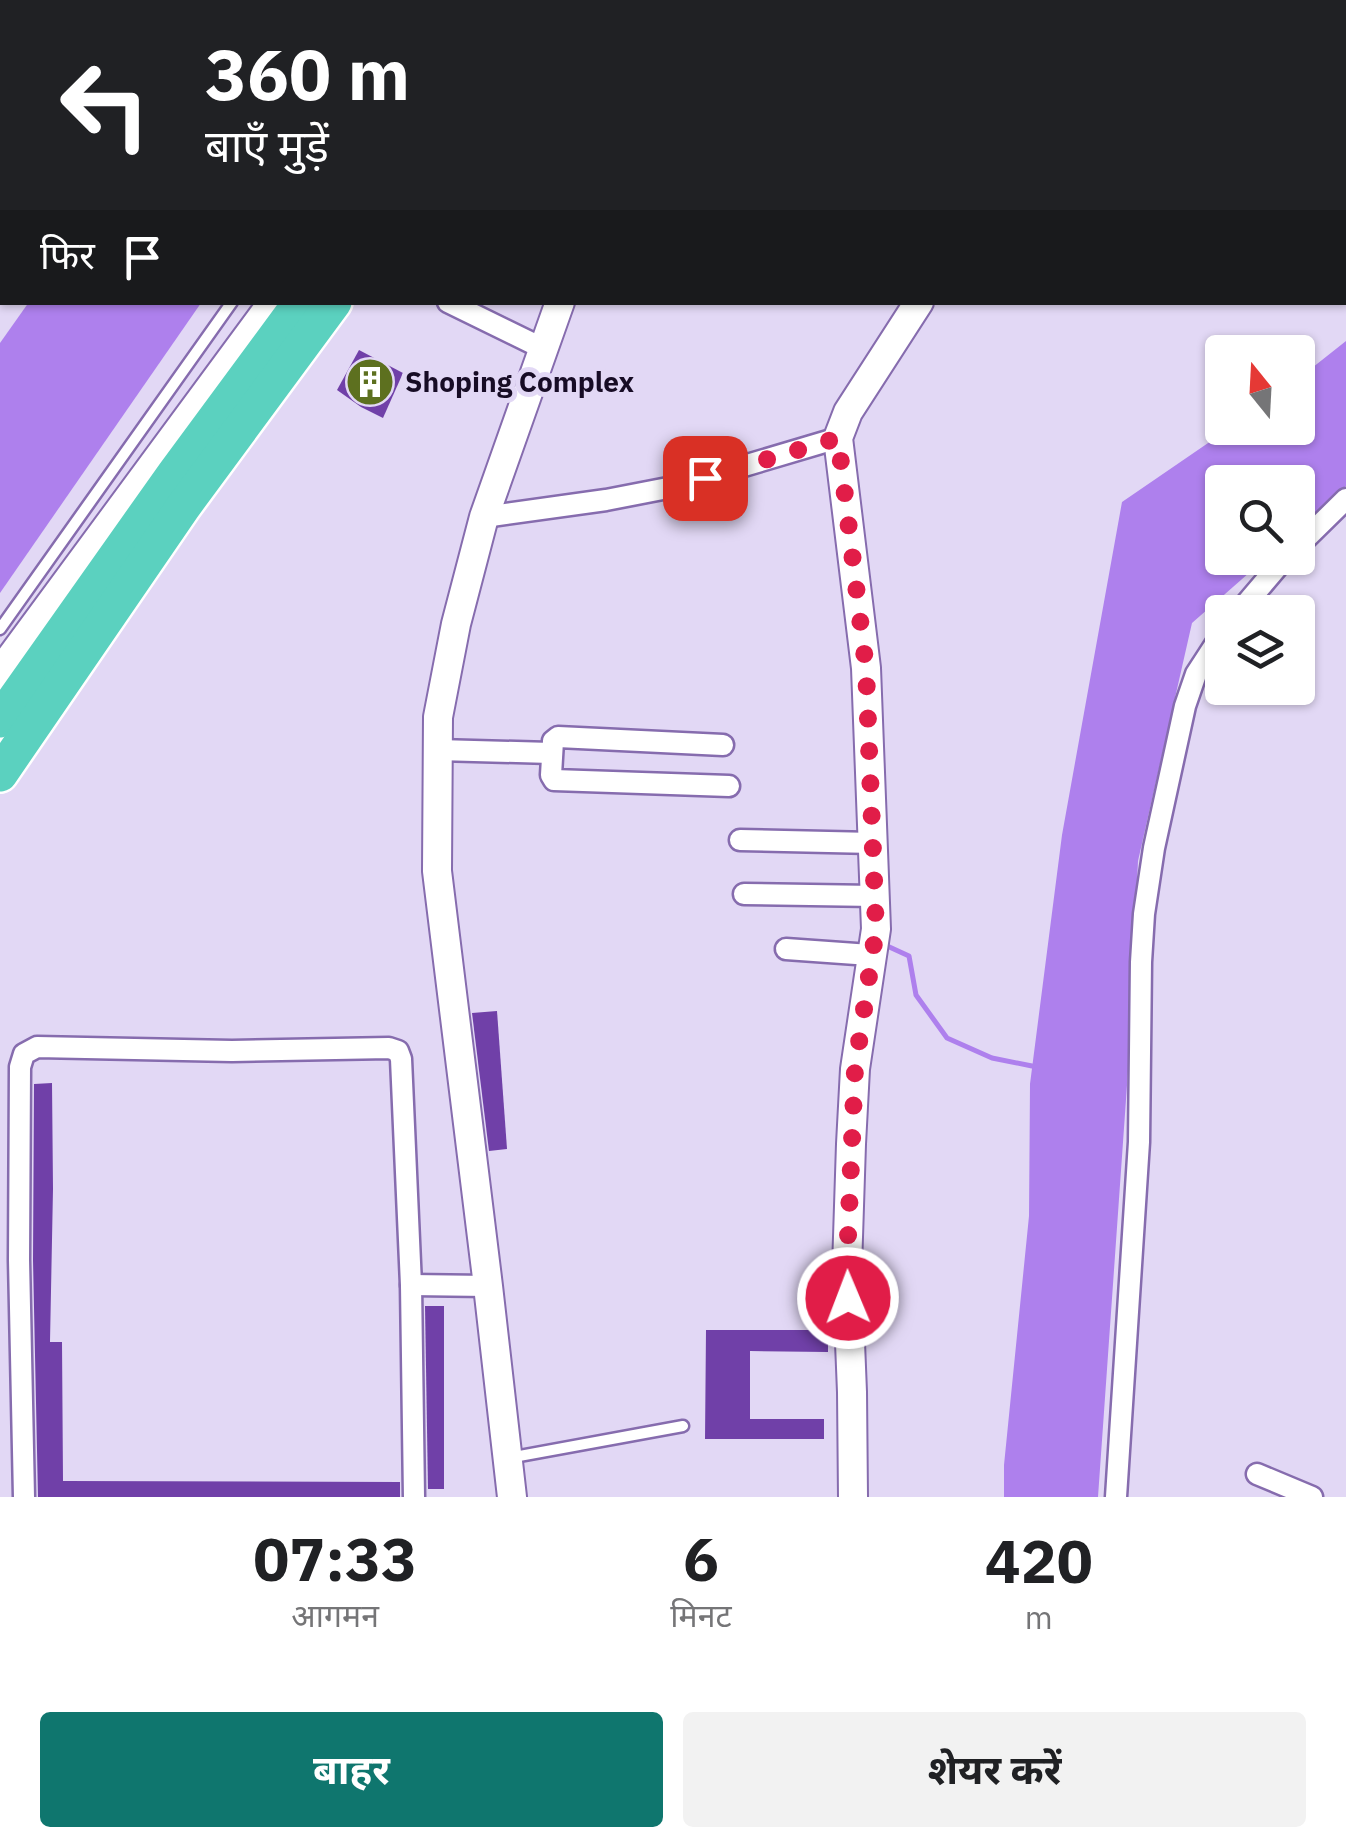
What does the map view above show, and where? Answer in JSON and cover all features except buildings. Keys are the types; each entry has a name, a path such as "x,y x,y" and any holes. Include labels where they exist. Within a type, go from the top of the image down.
{"highway":[{"path":"0,720 174,474 323,308"},
{"path":"0,774 323,308"}],"street":[{"path":"0,672 271,305"},
{"path":"454,305 544,349"},
{"path":"512,1497 437,871 438,718 456,624 484,518 559,305"},
{"path":"853,1497 847,1268 851,1144 855,1069 876,930 866,668 838,438 848,412 917,305"},
{"path":"484,518 673,487 838,438"},
{"path":"1315,529 1346,499"},
{"path":"1253,595 1271,575"},
{"path":"1116,1497 1140,1142 1140,962 1144,914 1185,706 1205,660"},
{"path":"723,744 558,737 553,741 550,775 554,780 729,786"},
{"path":"438,750 552,753"},
{"path":"740,840 874,843"},
{"path":"744,894 875,896"},
{"path":"786,949 870,955"},
{"path":"24,1497 9,1258 20,1067 24,1054 37,1047 398,1051 402,1059 411,1285 414,1497"},
{"path":"411,1285 488,1286"},
{"path":"1257,1474 1312,1497"}],"lane":[{"path":"0,629 230,305"},
{"path":"507,1458 683,1426"}],"shaded area":[{"path":"27,305 200,305 0,593 0,343"},
{"path":"1346,341 1346,486 1315,514 1315,465 1205,465 1205,575 1247,575 1224,595 1205,595 1205,612 1192,623 1138,861 1129,1057 1098,1497 1004,1497 1029,1216 1030,1084 1062,835 1122,502 1205,445 1315,445 1315,366"}],"waterway":[{"path":"885,945 909,956 916,995 947,1038 992,1058 1032,1066"}],"place":[{"name":"Shoping Complex","path":"370,382"}],"route":[{"path":"705,478 838,438 866,668 876,930 855,1069 848,1298"}]}
